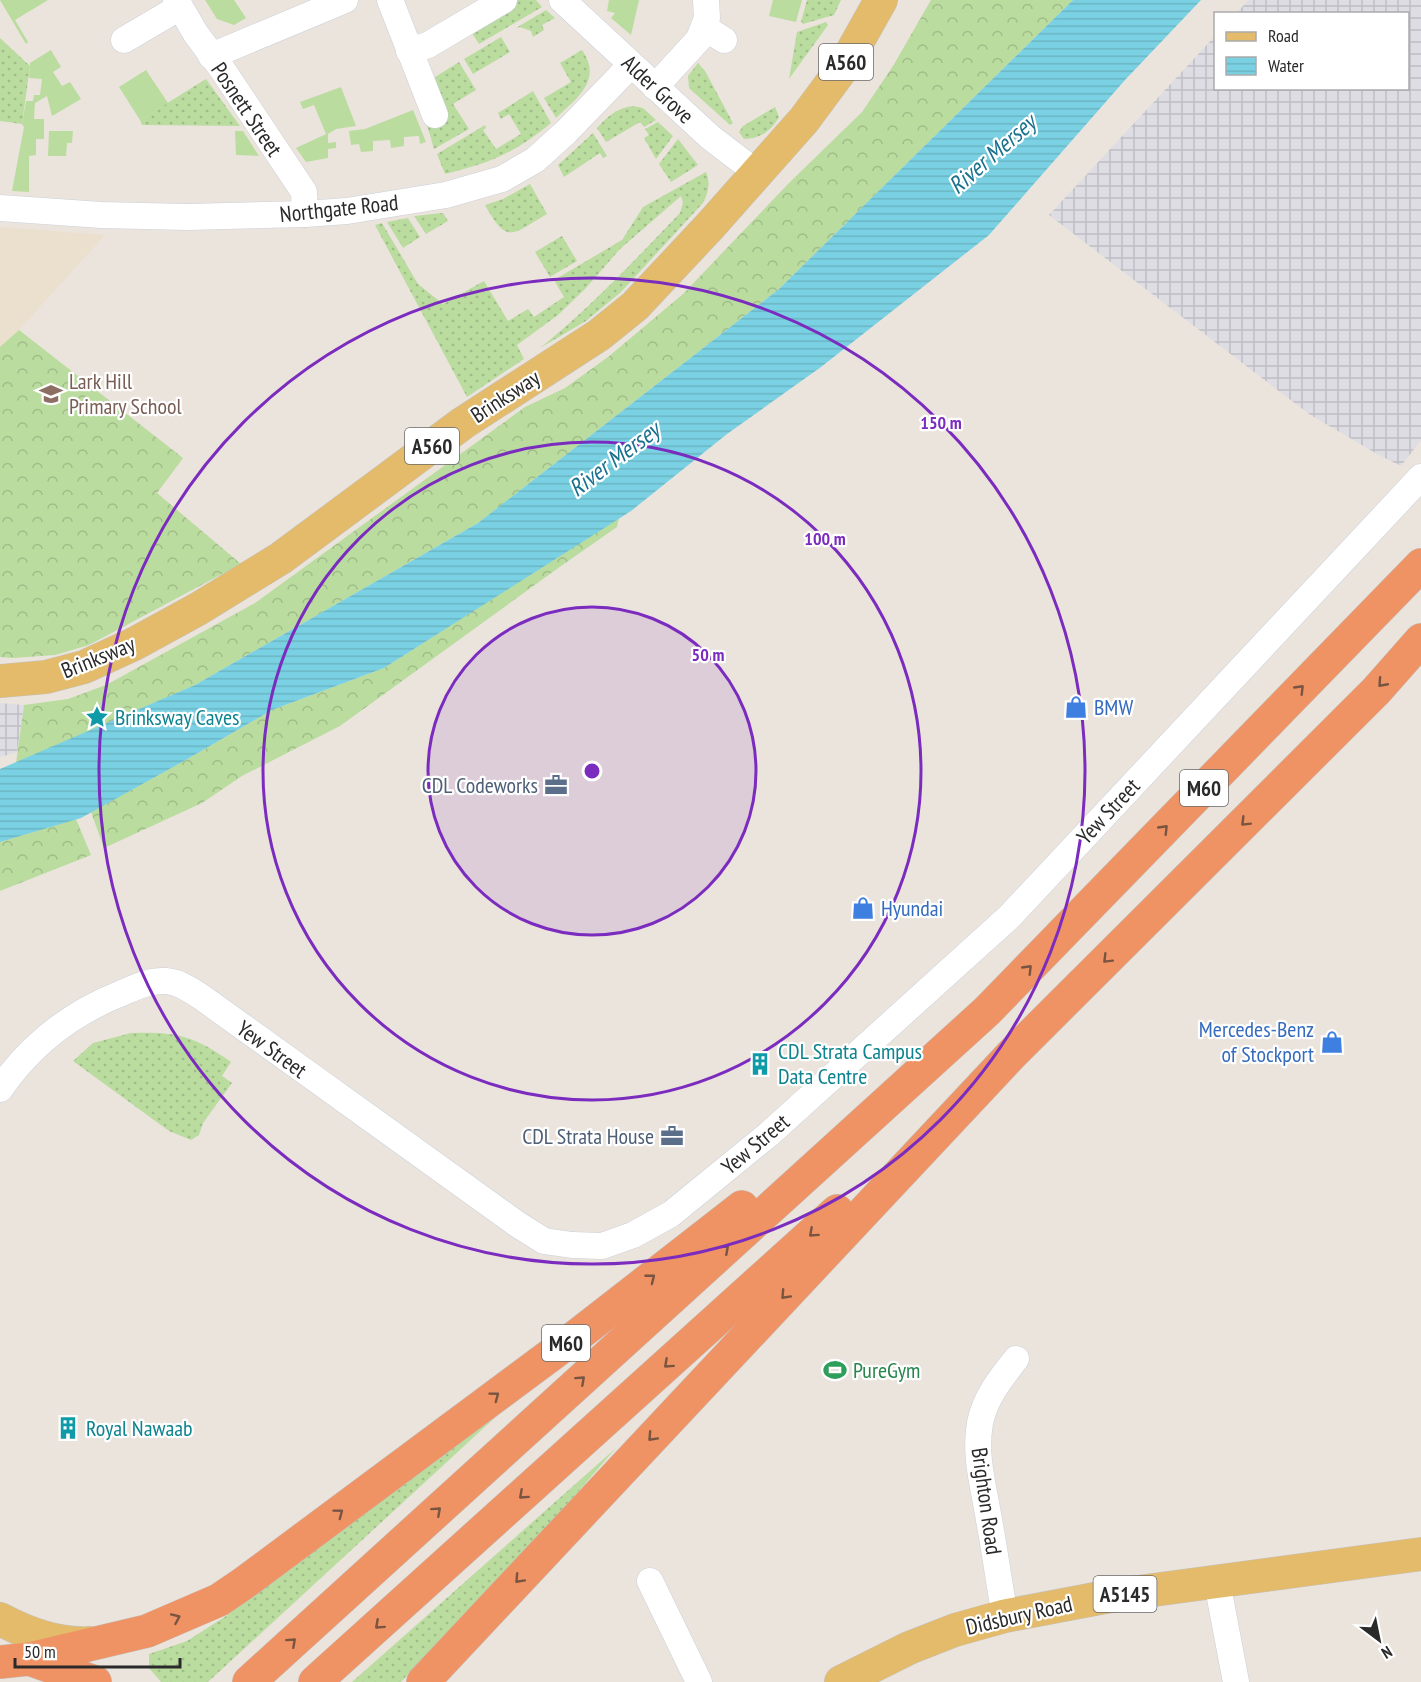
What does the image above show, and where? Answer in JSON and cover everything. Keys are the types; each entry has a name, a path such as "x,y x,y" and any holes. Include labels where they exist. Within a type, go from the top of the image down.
{"highway":[{"name":"M60","path":"249,1682 987,1011 1421,565"},
{"name":"M60","path":"423,1682 1012,1054 1376,691 1421,640"},
{"name":"M60","path":"112,1640 147,1631 210,1604 244,1583 579,1334 987,1011"},
{"name":"M60","path":"315,1682 1012,1054"},
{"path":"9,1660 112,1640"},
{"path":"9,1660 95,1682"}],"main road":[{"name":"Brinksway","path":"0,681 46,677 84,667 134,644 198,609 281,558 463,423 571,355 617,322 649,291 804,120 844,66 881,0"},
{"name":"Didsbury Road","path":"855,1679 918,1644 955,1630 1005,1616 1116,1595 1421,1554"},
{"path":"0,1620 50,1640 84,1643 112,1640"}],"street":[{"path":"211,56 299,8 345,0"},
{"path":"390,0 435,115"},
{"path":"409,51 428,45 504,0"},
{"name":"Alder Grove","path":"562,0 710,137 757,173"},
{"path":"656,87 695,45 714,34 705,9 706,0"},
{"name":"Posnett Street","path":"124,40 178,3 211,56 304,192 306,214"},
{"name":"Northgate Road","path":"0,208 101,215 187,217 306,214 346,211 446,195 502,179 535,160 552,147 631,65"},
{"name":"Yew Street","path":"0,1089 33,1049 70,1018 117,994 148,982 179,983 517,1224 544,1240 572,1245 602,1246 633,1235 671,1214 769,1134 1009,918 1421,477"},
{"name":"Brighton Road","path":"1005,1616 980,1473 979,1434 980,1423 997,1382 1016,1359"},
{"path":"650,1581 700,1680"},
{"path":"1217,1582 1236,1682"}],"shaded area":[{"path":"1249,0 1421,0 1421,440 1401,466 1309,414 1049,215 1214,37 1214,90 1409,90 1409,12 1237,12"},
{"name":"Lark Hill Primary School","path":"0,227 105,235 19,330 183,458 157,493 189,521 0,601"},
{"path":"0,703 24,705 17,752 0,757"}],"green space":[{"path":"0,0 48,0 15,20 28,42 26,44"},
{"path":"205,0 234,0 246,18 234,25 217,19"},
{"path":"506,0 536,0 542,7 479,44 470,30"},
{"path":"609,0 639,0 631,35 611,18 615,13 607,11"},
{"path":"773,0 802,0 796,22 769,16"},
{"path":"807,0 841,0 834,15 803,24 801,22"},
{"path":"931,0 1073,0 779,289 478,523 195,685 16,763 24,705 68,699 106,685 255,603 525,407 565,388 608,357 683,294 789,183 862,112 893,66"},
{"path":"546,10 555,18 542,25 544,30 533,37 531,31 516,28"},
{"path":"826,22 828,25 789,79 797,32"},
{"path":"501,37 510,52 473,74 464,59"},
{"path":"0,38 30,66 22,124 0,121"},
{"path":"51,50 61,67 53,72 62,86 70,82 81,99 52,116 47,96 35,103 34,119 44,119 44,139 36,139 36,155 29,156 29,192 12,191 24,127 22,124 26,101 33,101 34,95 40,95 42,79 29,78 30,63"},
{"path":"582,50 588,61 589,79 579,96 556,118 544,98 571,82 560,63"},
{"path":"459,62 476,90 453,104 469,129 434,149 427,125 448,117 432,79"},
{"path":"698,63 705,71 733,123 730,125 689,88 688,76"},
{"path":"146,70 168,103 140,120 119,87"},
{"path":"206,79 240,126 142,125 140,120"},
{"path":"341,87 356,126 336,129 328,134 328,143 336,142 336,148 328,149 328,158 306,162 296,148 326,134 314,105 303,109 300,102"},
{"path":"533,91 551,123 526,142 501,156 445,174 437,154 485,125 486,128 483,130 496,149 521,134 509,114 501,119 498,113"},
{"path":"633,106 643,108 656,120 644,127 640,122 606,142 597,128 613,113"},
{"path":"775,107 779,117 772,126 760,136 744,139 739,132 743,126"},
{"path":"413,110 426,142 420,144 419,136 404,137 404,146 391,148 390,140 373,141 373,151 361,152 359,144 351,145 349,131 365,129"},
{"path":"658,122 673,136 656,159 644,138 649,135 645,129"},
{"path":"49,131 73,131 72,143 67,143 66,156 48,156"},
{"path":"235,131 243,131 259,156 236,155"},
{"path":"593,133 607,156 603,158 600,153 564,177 558,165"},
{"path":"678,139 698,165 671,182 659,164"},
{"path":"706,172 708,188 703,203 621,292 586,321 540,348 595,300 680,213 683,202 681,196 620,249 585,289 558,315 517,345 524,359 467,397 375,225 382,223 418,284 443,304 484,281 508,321 528,309 534,317 564,297 554,280 622,240 643,207"},
{"path":"530,184 547,214 518,231 505,231 499,227 485,205 503,199"},
{"path":"443,213 448,221 426,234 414,216"},
{"path":"408,218 420,237 403,248 387,222"},
{"path":"562,236 577,261 550,277 535,252"},
{"name":"Lark Hill Primary School","path":"19,330 183,458 157,493 241,564 89,645 55,655 13,658 0,657 0,347"},
{"path":"619,518 617,527 340,726 242,776 202,803 104,848 91,812 272,710 384,668"},
{"path":"76,819 91,855 0,891 0,842"},
{"path":"131,1033 160,1033 184,1037 206,1046 231,1062 222,1076 232,1083 203,1123 199,1135 191,1140 169,1131 73,1061 93,1043"},
{"path":"512,1402 208,1682 161,1682 149,1668 149,1654 187,1641 226,1616"},
{"path":"616,1448 564,1508 401,1682 352,1682"}],"water":[{"name":"River Mersey","path":"1073,0 1201,0 1125,80 989,235 821,367 727,434 631,511 384,668 272,710 81,818 0,842 0,769 195,685 478,523 779,289"}],"place":[{"name":"Lark Hill Primary School","path":"51,394"},
{"name":"BMW","path":"1076,707"},
{"name":"Brinksway Caves","path":"97,717"},
{"name":"CDL Codeworks","path":"556,785"},
{"name":"Hyundai","path":"863,908"},
{"name":"Mercedes-Benz of Stockport","path":"1332,1042"},
{"name":"CDL Strata Campus Data Centre","path":"760,1064"},
{"name":"CDL Strata House","path":"672,1136"},
{"name":"PureGym","path":"835,1370"},
{"name":"Royal Nawaab","path":"68,1428"}]}
